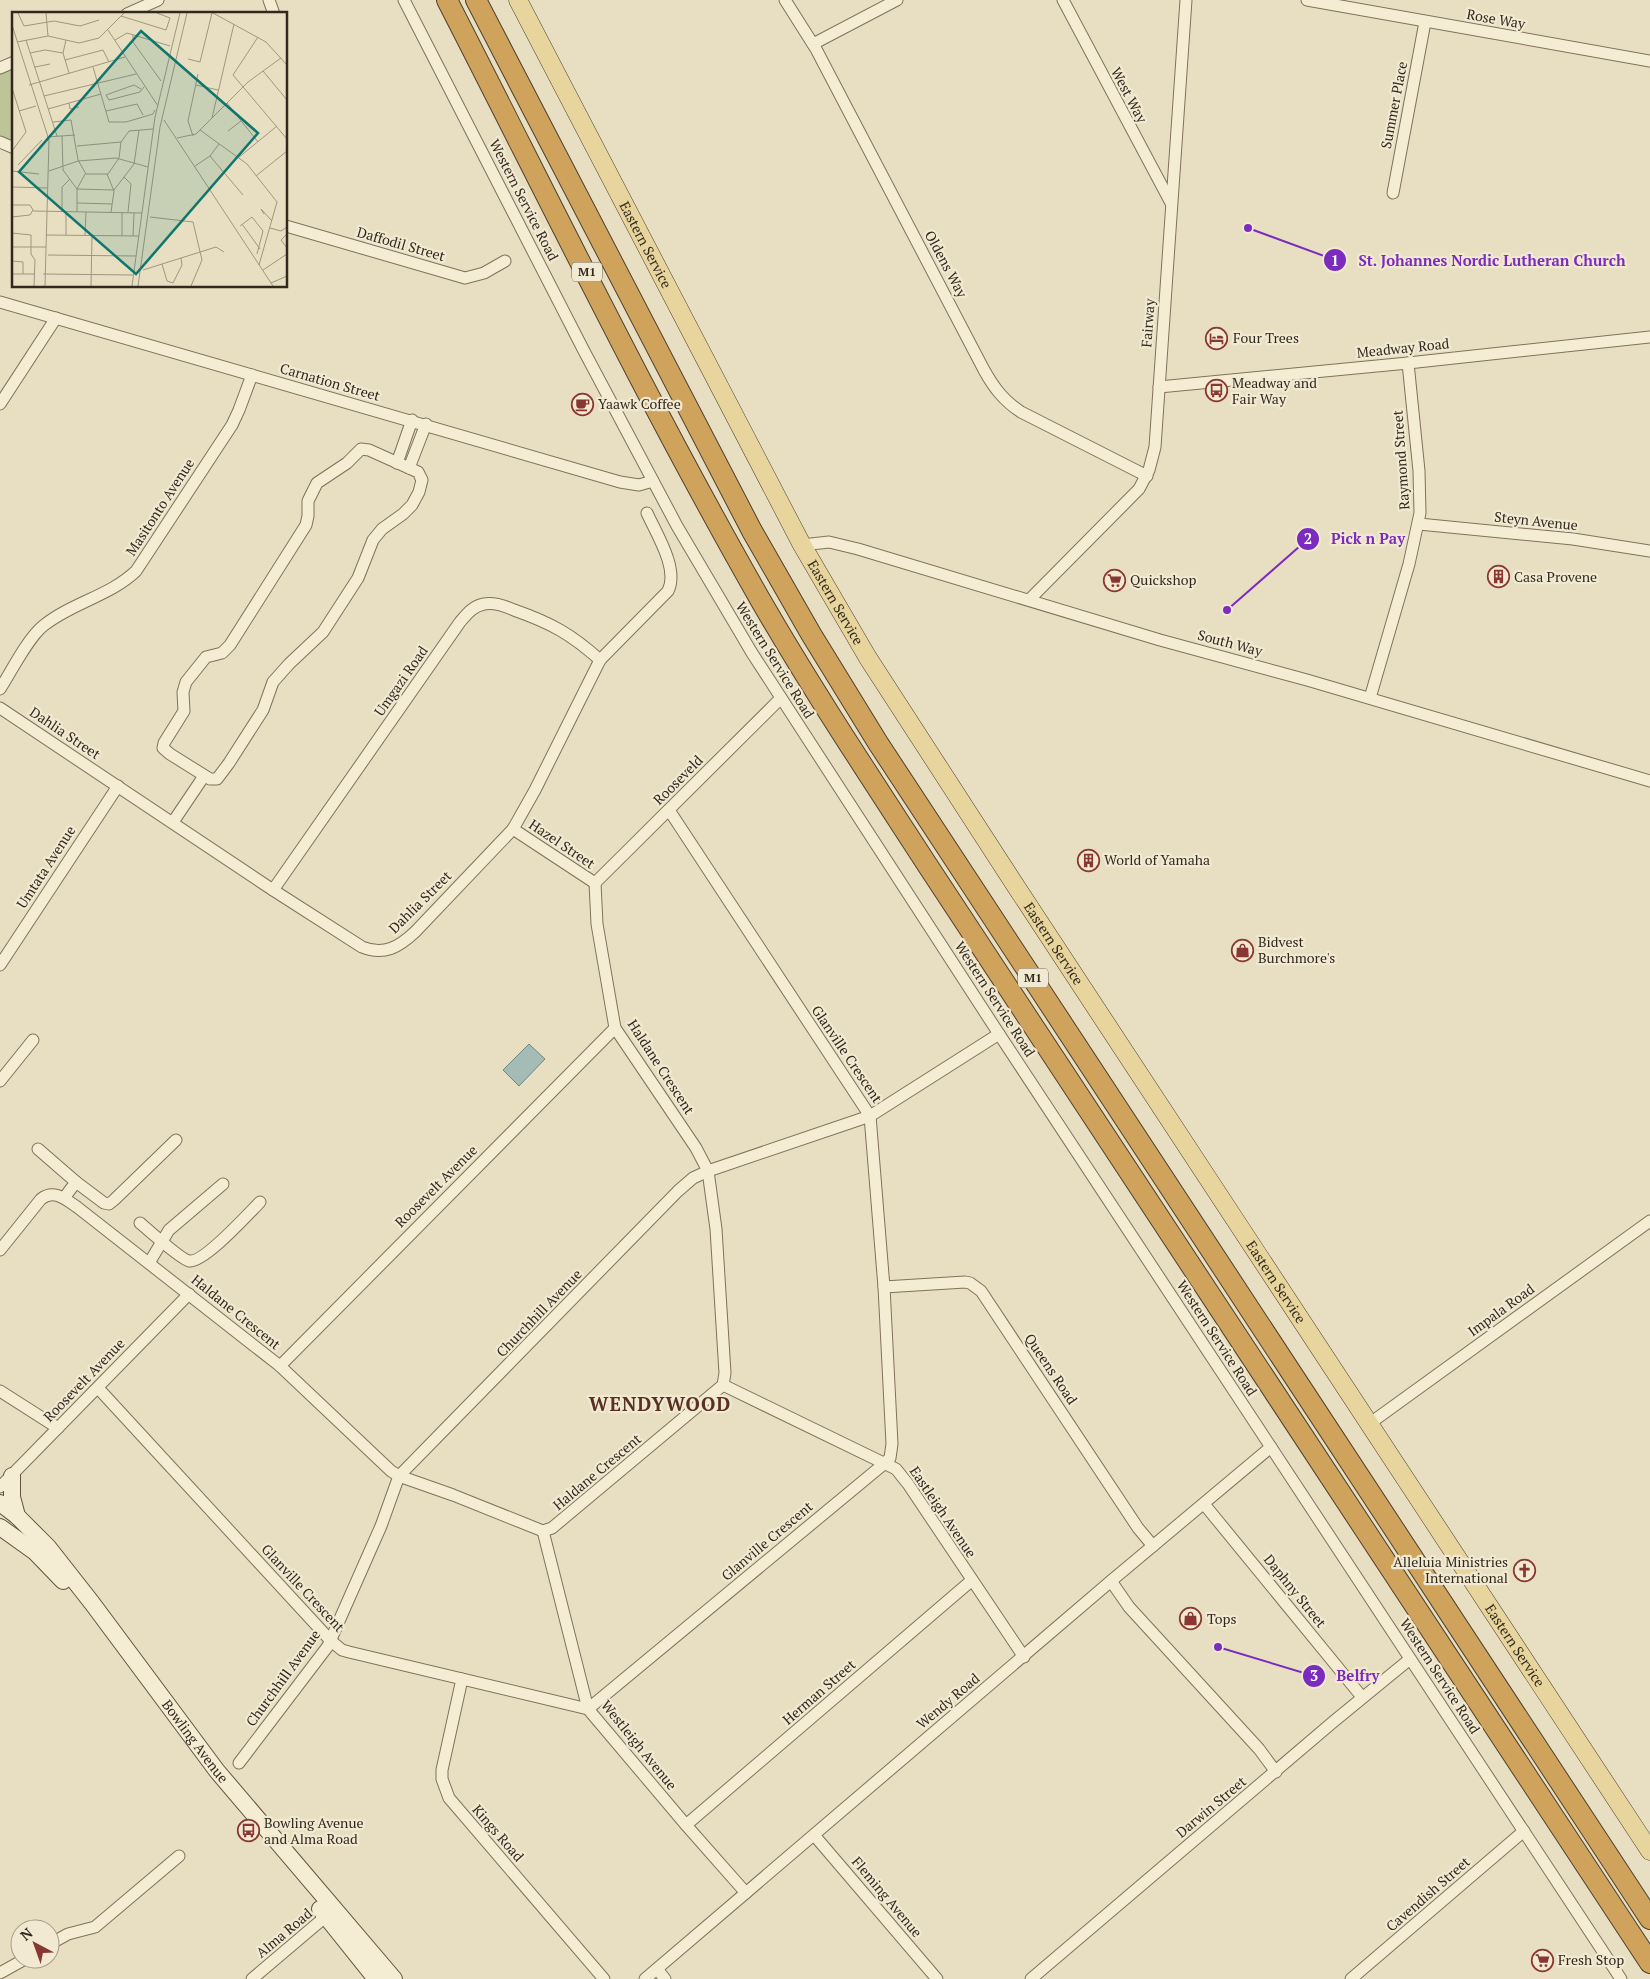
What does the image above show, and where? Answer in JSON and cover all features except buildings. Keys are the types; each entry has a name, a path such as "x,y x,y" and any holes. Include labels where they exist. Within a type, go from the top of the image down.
{"highway":[{"name":"M1","path":"448,0 689,470 757,594 790,649 918,849 1650,1963"},
{"name":"M1","path":"476,0 752,531 820,649 911,793 1650,1920"}],"main road":[{"name":"Eastern Service","path":"518,0 802,545 868,658 1650,1851"},
{"path":"7,1478 17,1516"},
{"name":"Bowling Avenue","path":"0,1503 17,1516 48,1547 69,1573 227,1784 331,1913 376,1979"},
{"name":"Bowling Avenue","path":"0,1527 35,1552 86,1608 214,1777 331,1913 394,1979"}],"street":[{"path":"131,12 158,0"},
{"path":"269,0 273,12"},
{"name":"Western Service Road","path":"404,0 653,481 706,578 781,698 999,1034 1621,1979"},
{"name":"Oldens Way","path":"785,0 813,44 984,370 998,392 1006,401 1021,412 1147,476"},
{"path":"813,44 897,0"},
{"name":"West Way","path":"1063,0 1171,203"},
{"name":"Fairway","path":"1029,600 1132,496 1147,476 1155,447 1186,0"},
{"name":"Rose Way","path":"1308,0 1650,61"},
{"name":"Summer Place","path":"1393,193 1424,22"},
{"path":"0,68 12,63"},
{"path":"0,142 12,147"},
{"name":"Daffodil Street","path":"288,227 460,277 475,276 505,261"},
{"name":"Carnation Street","path":"0,302 628,484 639,485 653,481"},
{"path":"0,404 56,318"},
{"name":"Meadway Road","path":"1159,387 1408,363 1650,336"},
{"name":"Raymond Street","path":"1370,698 1418,524 1421,499 1408,363"},
{"name":"Masitonto Avenue","path":"0,689 41,628 59,616 124,581 141,565 232,425 240,410 252,375"},
{"path":"398,463 412,420"},
{"path":"409,468 426,424"},
{"path":"361,449 369,450 409,468 419,473 422,480 419,492 412,505 373,540 358,578 319,638 289,664 273,682 262,710 222,773 215,779 204,776 163,748 164,743 184,711 183,692 186,682 206,657 222,653 230,645 306,525 309,496 320,479 347,463 361,449"},
{"name":"Dahlia Street","path":"0,708 362,947 379,952 388,950 398,946 415,932 513,829 535,790 600,660 661,598 670,586 672,580 671,568 647,513"},
{"name":"Steyn Avenue","path":"1418,524 1573,539 1650,551"},
{"name":"South Way","path":"802,545 823,542 840,544 1160,640 1370,698 1650,781"},
{"name":"Umgazi Road","path":"273,890 470,610 484,604 493,603 532,616 560,628 574,637 600,660"},
{"name":"Rooseveld","path":"595,883 781,698"},
{"path":"173,822 204,776"},
{"name":"Umtata Avenue","path":"0,965 118,786"},
{"name":"Glanville Crescent","path":"98,1388 330,1641 345,1651 588,1709 890,1458 892,1444 884,1288 870,1116 669,810"},
{"name":"Hazel Street","path":"513,829 595,883"},
{"name":"Haldane Crescent","path":"0,1250 41,1199 51,1194 58,1195 149,1263 280,1366 375,1457 399,1476 453,1495 543,1531 555,1526 722,1385 724,1357 719,1266 708,1171 696,1148 615,1028 596,924 595,883"},
{"name":"Roosevelt Avenue","path":"280,1366 615,1028"},
{"name":"Churchhill Avenue","path":"239,1763 330,1641 381,1526 399,1476 678,1191 693,1178 708,1171 870,1116 999,1034"},
{"path":"0,1081 33,1040"},
{"path":"38,1149 76,1182 104,1203 109,1204 176,1140"},
{"path":"64,1198 76,1182"},
{"path":"149,1263 161,1240 169,1230 223,1184"},
{"path":"140,1223 189,1261 201,1258 260,1202"},
{"name":"Impala Road","path":"1369,1424 1650,1221"},
{"name":"Queens Road","path":"884,1288 965,1282 970,1283 981,1291 1138,1528 1153,1546"},
{"name":"Roosevelt Avenue","path":"7,1478 189,1294"},
{"name":"Eastleigh Avenue","path":"722,1385 896,1469 1024,1657"},
{"path":"0,1391 58,1428"},
{"name":"Wendy Road","path":"645,1979 1111,1581 1272,1447"},
{"name":"Daphny Street","path":"1204,1504 1362,1697"},
{"name":"Westleigh Avenue","path":"543,1531 588,1709 746,1893"},
{"name":"Herman Street","path":"686,1825 971,1581"},
{"path":"1111,1581 1129,1607 1259,1749 1276,1772"},
{"name":"Darwin Street","path":"1031,1979 1362,1697 1410,1659"},
{"name":"Kings Road","path":"462,1679 442,1770 442,1779 447,1793 456,1807 604,1979"},
{"name":"Cavendish Street","path":"1351,1979 1524,1831"},
{"name":"Fleming Avenue","path":"814,1835 937,1979"},
{"path":"60,1938 68,1934 95,1927 179,1856"},
{"name":"Alma Road","path":"252,1979 331,1913"},
{"path":"657,1969 665,1979"}],"green space":[{"path":"12,63 12,145 0,137 0,68"}],"water":[{"path":"529,1044 545,1059 519,1086 503,1070"}],"place":[{"name":"St. Johannes Nordic Lutheran Church","path":"1248,228"},
{"name":"Four Trees","path":"1217,338"},
{"name":"Meadway and Fair Way","path":"1216,391"},
{"name":"Yaawk Coffee","path":"582,404"},
{"name":"Casa Provene","path":"1498,577"},
{"name":"Quickshop","path":"1114,580"},
{"name":"Pick n Pay","path":"1227,610"},
{"name":"World of Yamaha","path":"1088,860"},
{"name":"Bidvest Burchmore's","path":"1242,950"},
{"name":"Alleluia Ministries International","path":"1524,1570"},
{"name":"Tops","path":"1191,1619"},
{"name":"Belfry","path":"1218,1647"},
{"name":"Bowling Avenue and Alma Road","path":"248,1831"},
{"name":"Fresh Stop","path":"1542,1960"}],"district":[{"name":"WENDYWOOD","path":"660,1404"}]}
